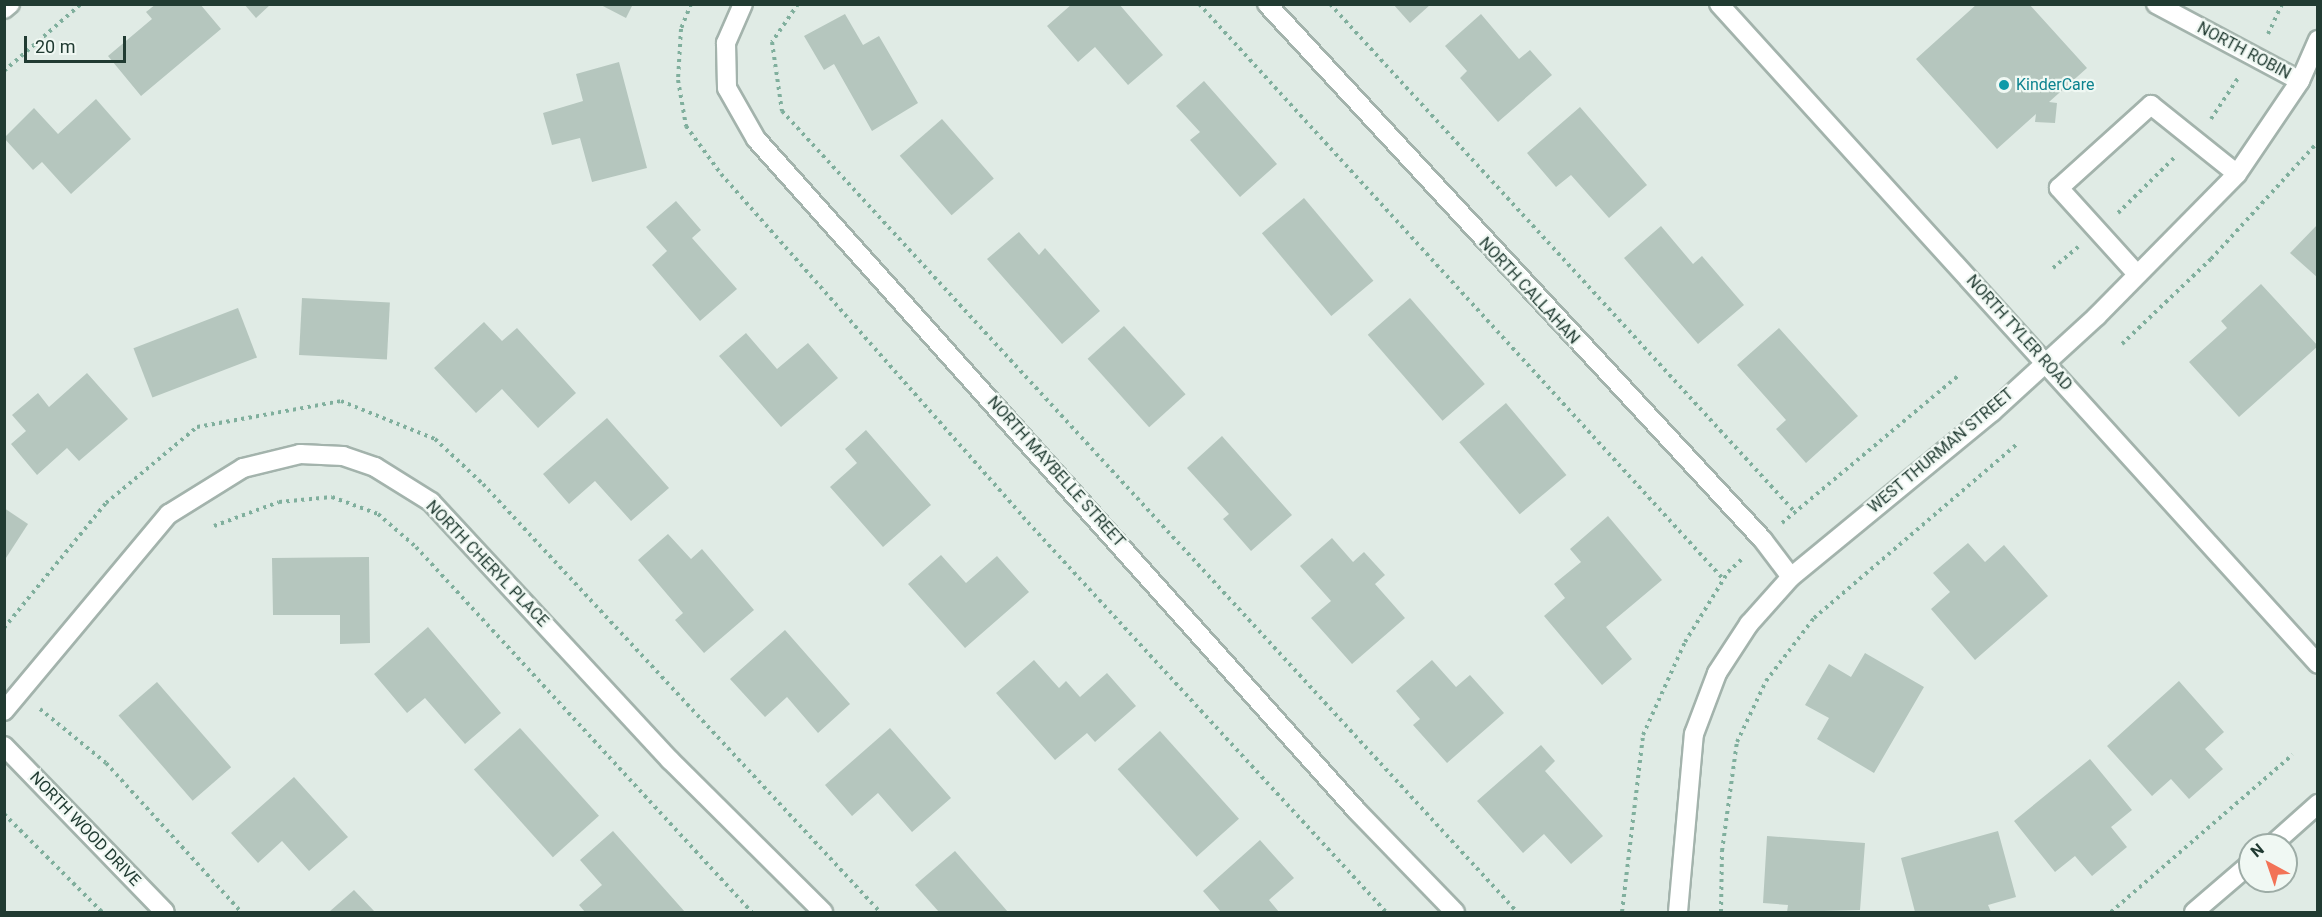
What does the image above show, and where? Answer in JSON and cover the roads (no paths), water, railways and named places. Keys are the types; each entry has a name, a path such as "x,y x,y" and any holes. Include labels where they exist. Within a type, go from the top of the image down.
{"street":[{"path":"4,9 10,4"},
{"name":"NORTH MAYBELLE STREET","path":"743,4 726,43 727,88 764,148 1357,811 1455,912"},
{"name":"NORTH CALLAHAN","path":"1267,4 1763,540 1791,578"},
{"name":"NORTH TYLER ROAD","path":"1719,4 2318,664"},
{"name":"NORTH ROBIN","path":"2156,4 2300,81"},
{"name":"WEST THURMAN STREET","path":"1678,912 1694,734 1717,673 1749,624 1791,578 1992,412 2044,360 2097,316 2136,273 2237,174 2300,81 2318,40"},
{"path":"2136,273 2059,188 2151,105 2237,174"},
{"name":"NORTH CHERYL PLACE","path":"4,711 21,694 169,514 243,468 300,454 343,456 375,467 431,502 670,760 823,912"},
{"name":"NORTH WOOD DRIVE","path":"4,746 165,912"},
{"path":"2285,833 2318,804"},
{"path":"2194,912 2238,874"}],"place":[{"name":"KinderCare","path":"2004,85"}]}
